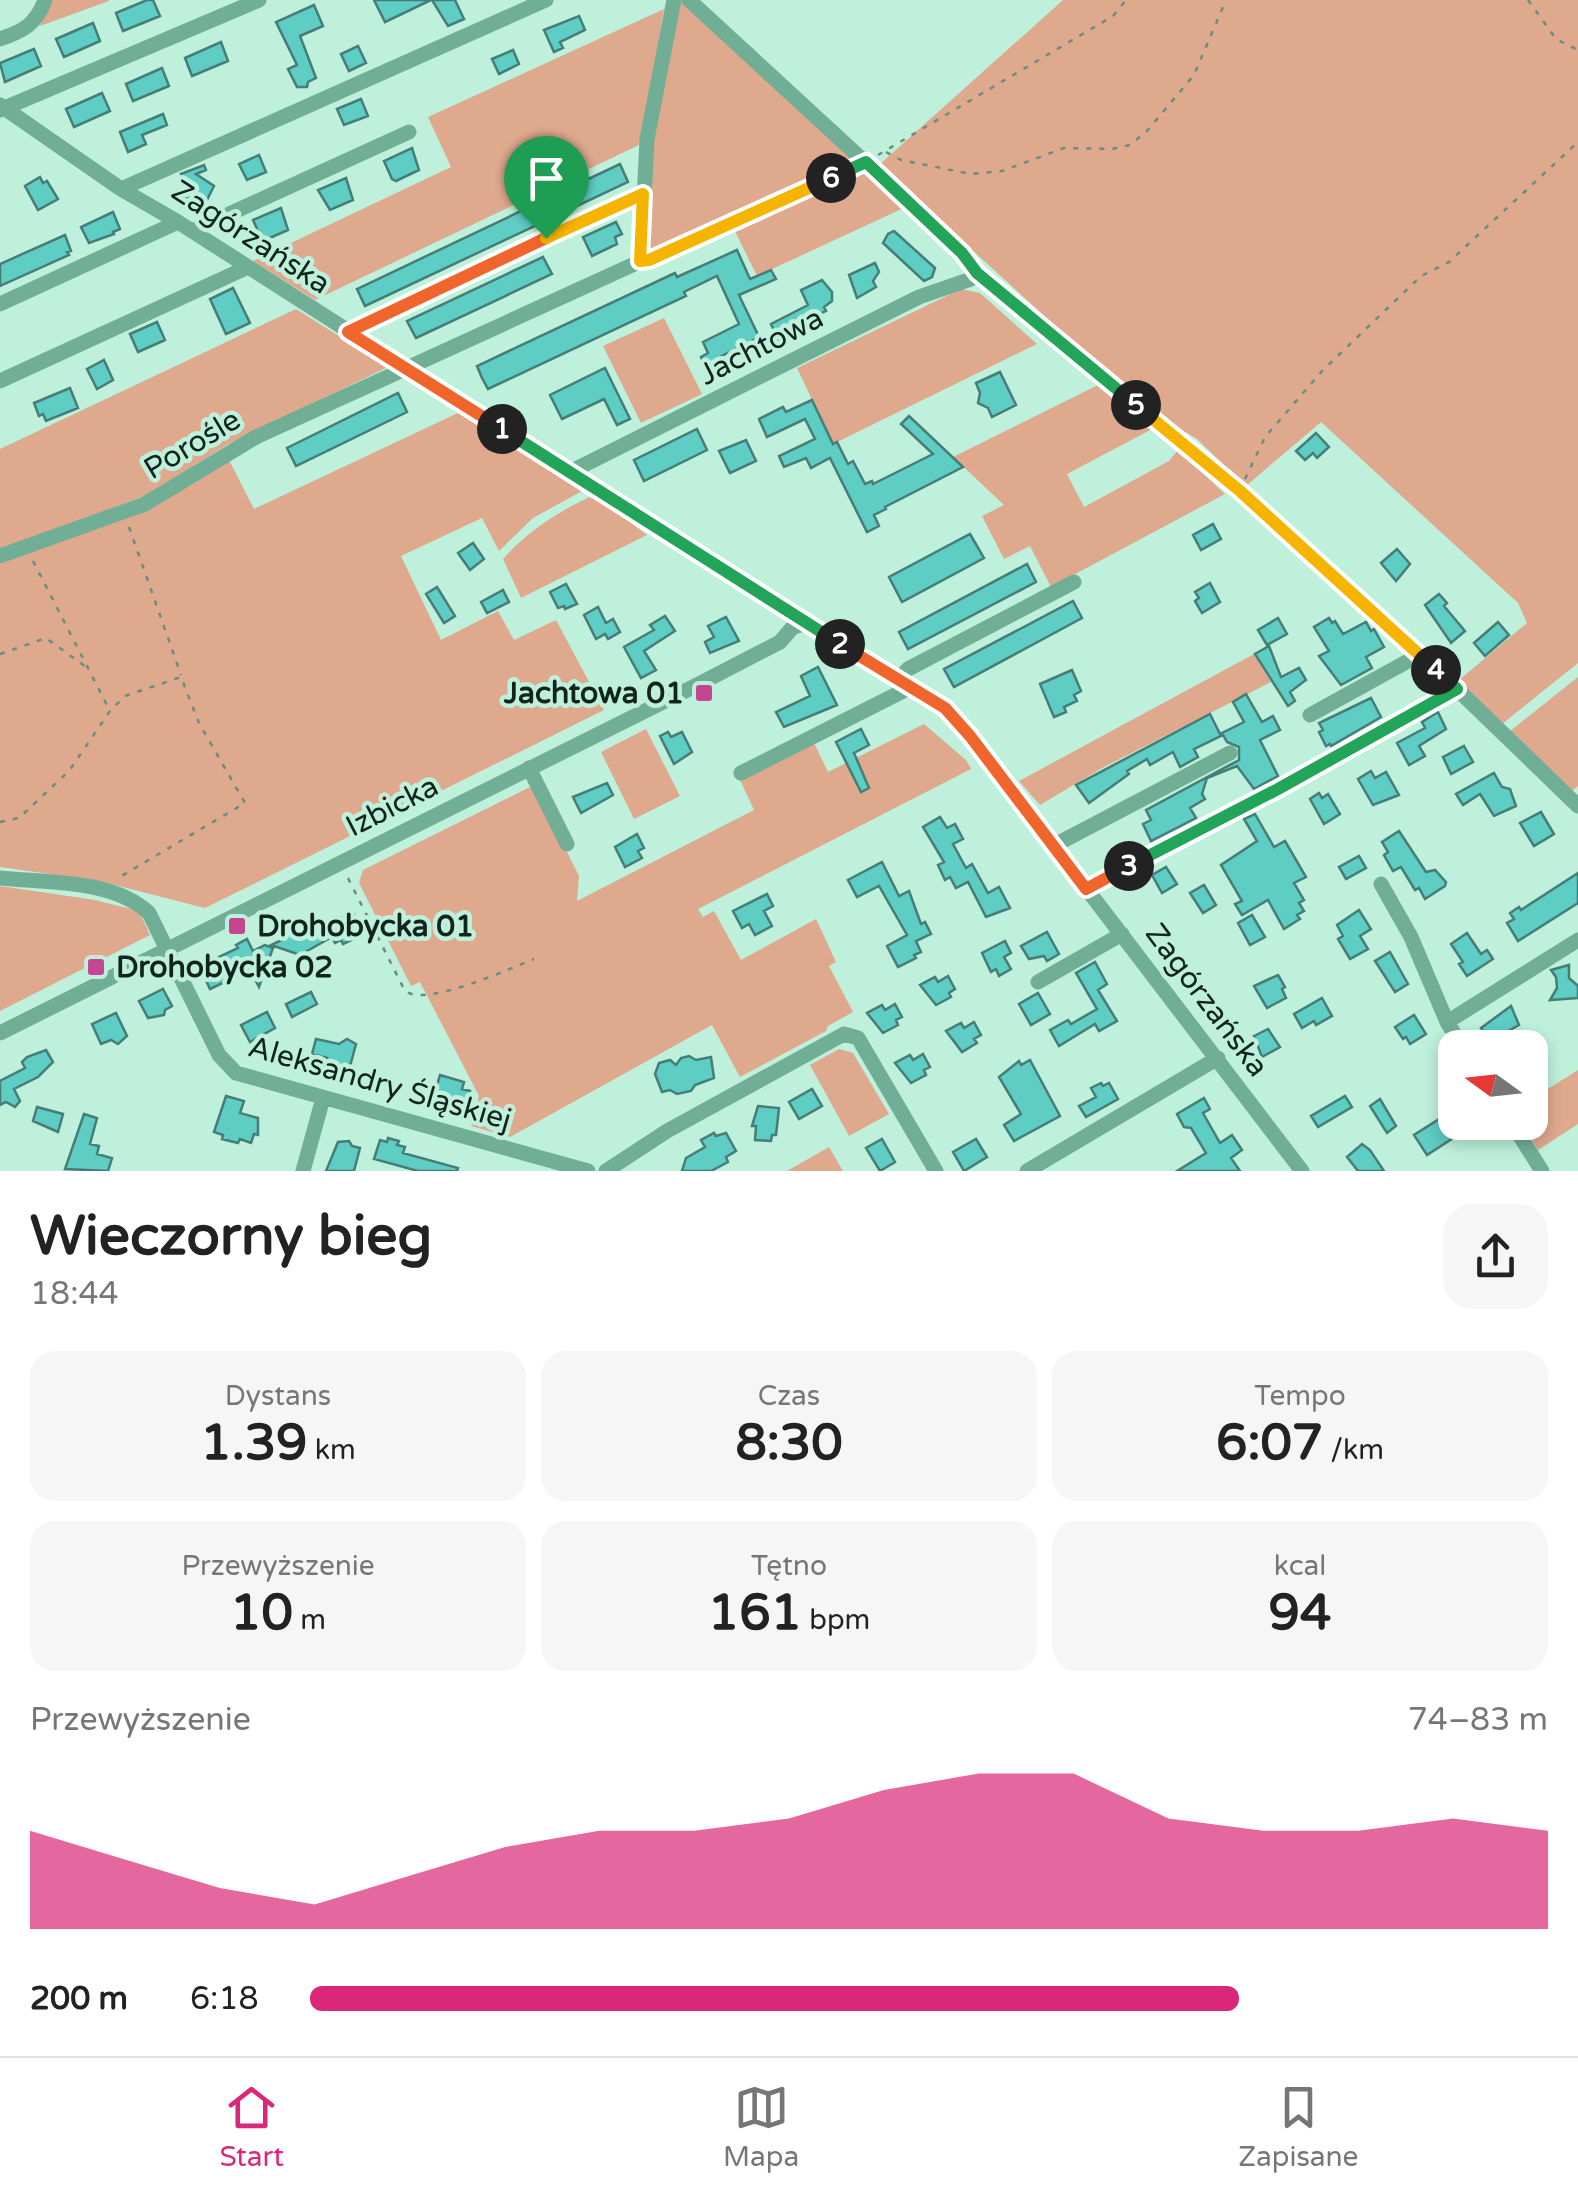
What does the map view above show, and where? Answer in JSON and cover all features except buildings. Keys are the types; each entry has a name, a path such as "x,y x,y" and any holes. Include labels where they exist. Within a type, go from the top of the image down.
{"street":[{"path":"0,39 25,30 46,0"},
{"path":"2,107 259,0"},
{"path":"121,188 546,0"},
{"path":"640,261 647,139 674,0"},
{"path":"689,0 866,162 962,253 977,273 1240,491 1457,689 1578,806"},
{"name":"Zagórzańska","path":"2,107 246,268 945,708 1302,1171"},
{"path":"0,304 409,132"},
{"path":"348,332 643,194"},
{"name":"Porośle","path":"0,556 145,504 256,437 640,261"},
{"path":"0,381 246,268"},
{"name":"Jachtowa","path":"570,472 919,297 971,279 977,273"},
{"path":"741,772 904,683 908,669 1074,582"},
{"name":"Izbicka","path":"0,1034 737,664 780,642 792,628 805,623"},
{"path":"1310,714 1419,655"},
{"path":"1086,889 1278,789 1457,689"},
{"path":"1053,846 1230,752"},
{"path":"529,768 567,844"},
{"name":"Aleksandry Śląskiej","path":"0,878 99,889 136,900 149,913 168,948 219,1055 236,1072 588,1171"},
{"path":"1381,884 1411,937 1452,1030"},
{"path":"1038,982 1122,934"},
{"path":"1447,1022 1578,940"},
{"path":"606,1171 667,1131 844,1034 858,1038 936,1171"},
{"path":"1027,1171 1218,1058"},
{"path":"303,1171 323,1098"},
{"path":"1522,1140 1542,1171"}],"path":[{"path":"640,261 866,162 1114,16 1126,0"},
{"path":"884,151 901,160 971,174 1002,171 1064,148 1112,149 1130,145 1147,131 1194,74 1226,0"},
{"path":"1528,0 1556,39 1578,50"},
{"path":"1240,491 1265,437 1323,370 1421,276 1448,262 1578,142"},
{"path":"99,889 245,803 199,723 123,512"},
{"path":"26,546 110,710"},
{"path":"0,654 46,638 88,668"},
{"path":"0,822 19,818 69,770 110,710 125,696 182,676"},
{"path":"342,862 405,991 412,996 430,995 534,958"}],"shaded area":[{"path":"50,0 109,0 109,1 40,26"},
{"path":"1063,0 1578,0 1578,663 1502,724 1458,681 1527,623 1518,603 1321,422 1246,486 1197,439 1161,417 1062,332 879,165"},
{"path":"683,1 855,160 646,257 654,131 678,5"},
{"path":"664,9 641,144 315,300 253,261 451,167 428,117"},
{"path":"865,168 908,206 757,276 733,227"},
{"path":"961,289 980,293 1037,344 833,444 797,368"},
{"path":"296,309 388,367 227,445 147,495 0,550 0,449"},
{"path":"664,318 702,394 641,423 603,346"},
{"path":"1102,383 1154,428 1067,474 1084,507 1169,461 1178,450 1225,494 1051,587 1030,546 1004,559 982,516 1004,505 953,457"},
{"path":"460,412 584,490 533,518 499,551 482,518 401,556 441,640 498,611 514,640 556,620 604,710 205,908 99,881 0,867 0,563 228,458 254,509"},
{"path":"594,495 647,535 521,598 503,559 545,522"},
{"path":"1254,654 1271,682 1102,768 1040,805 1019,781"},
{"path":"1578,677 1578,786 1572,791 1510,731"},
{"path":"924,724 966,760 971,769 698,909 703,917 714,911 741,960 816,919 836,962 829,966 853,1012 826,1031 740,1077 712,1025 510,1137 471,1126 479,1096 420,982 411,986 359,883 363,870 534,785 579,876 577,901 754,810 740,780 814,743 828,772"},
{"path":"646,729 680,796 634,819 601,752"},
{"path":"0,886 95,900 139,911 150,935 0,1011"},
{"path":"839,1049 853,1053 889,1114 849,1136 810,1065"},
{"path":"1578,1070 1578,1124 1538,1150 1532,1140 1548,1140 1548,1089"},
{"path":"829,1147 843,1171 787,1171"}],"place":[{"name":"Jachtowa 01","path":"704,693"},
{"name":"Drohobycka 01","path":"237,926"},
{"name":"Drohobycka 02","path":"96,967"}],"route":[{"path":"866,162 962,253 977,273 1240,491 1457,689 1278,789 1086,889 945,708 348,332 546,238 643,194 640,261 649,260 866,162"}]}
